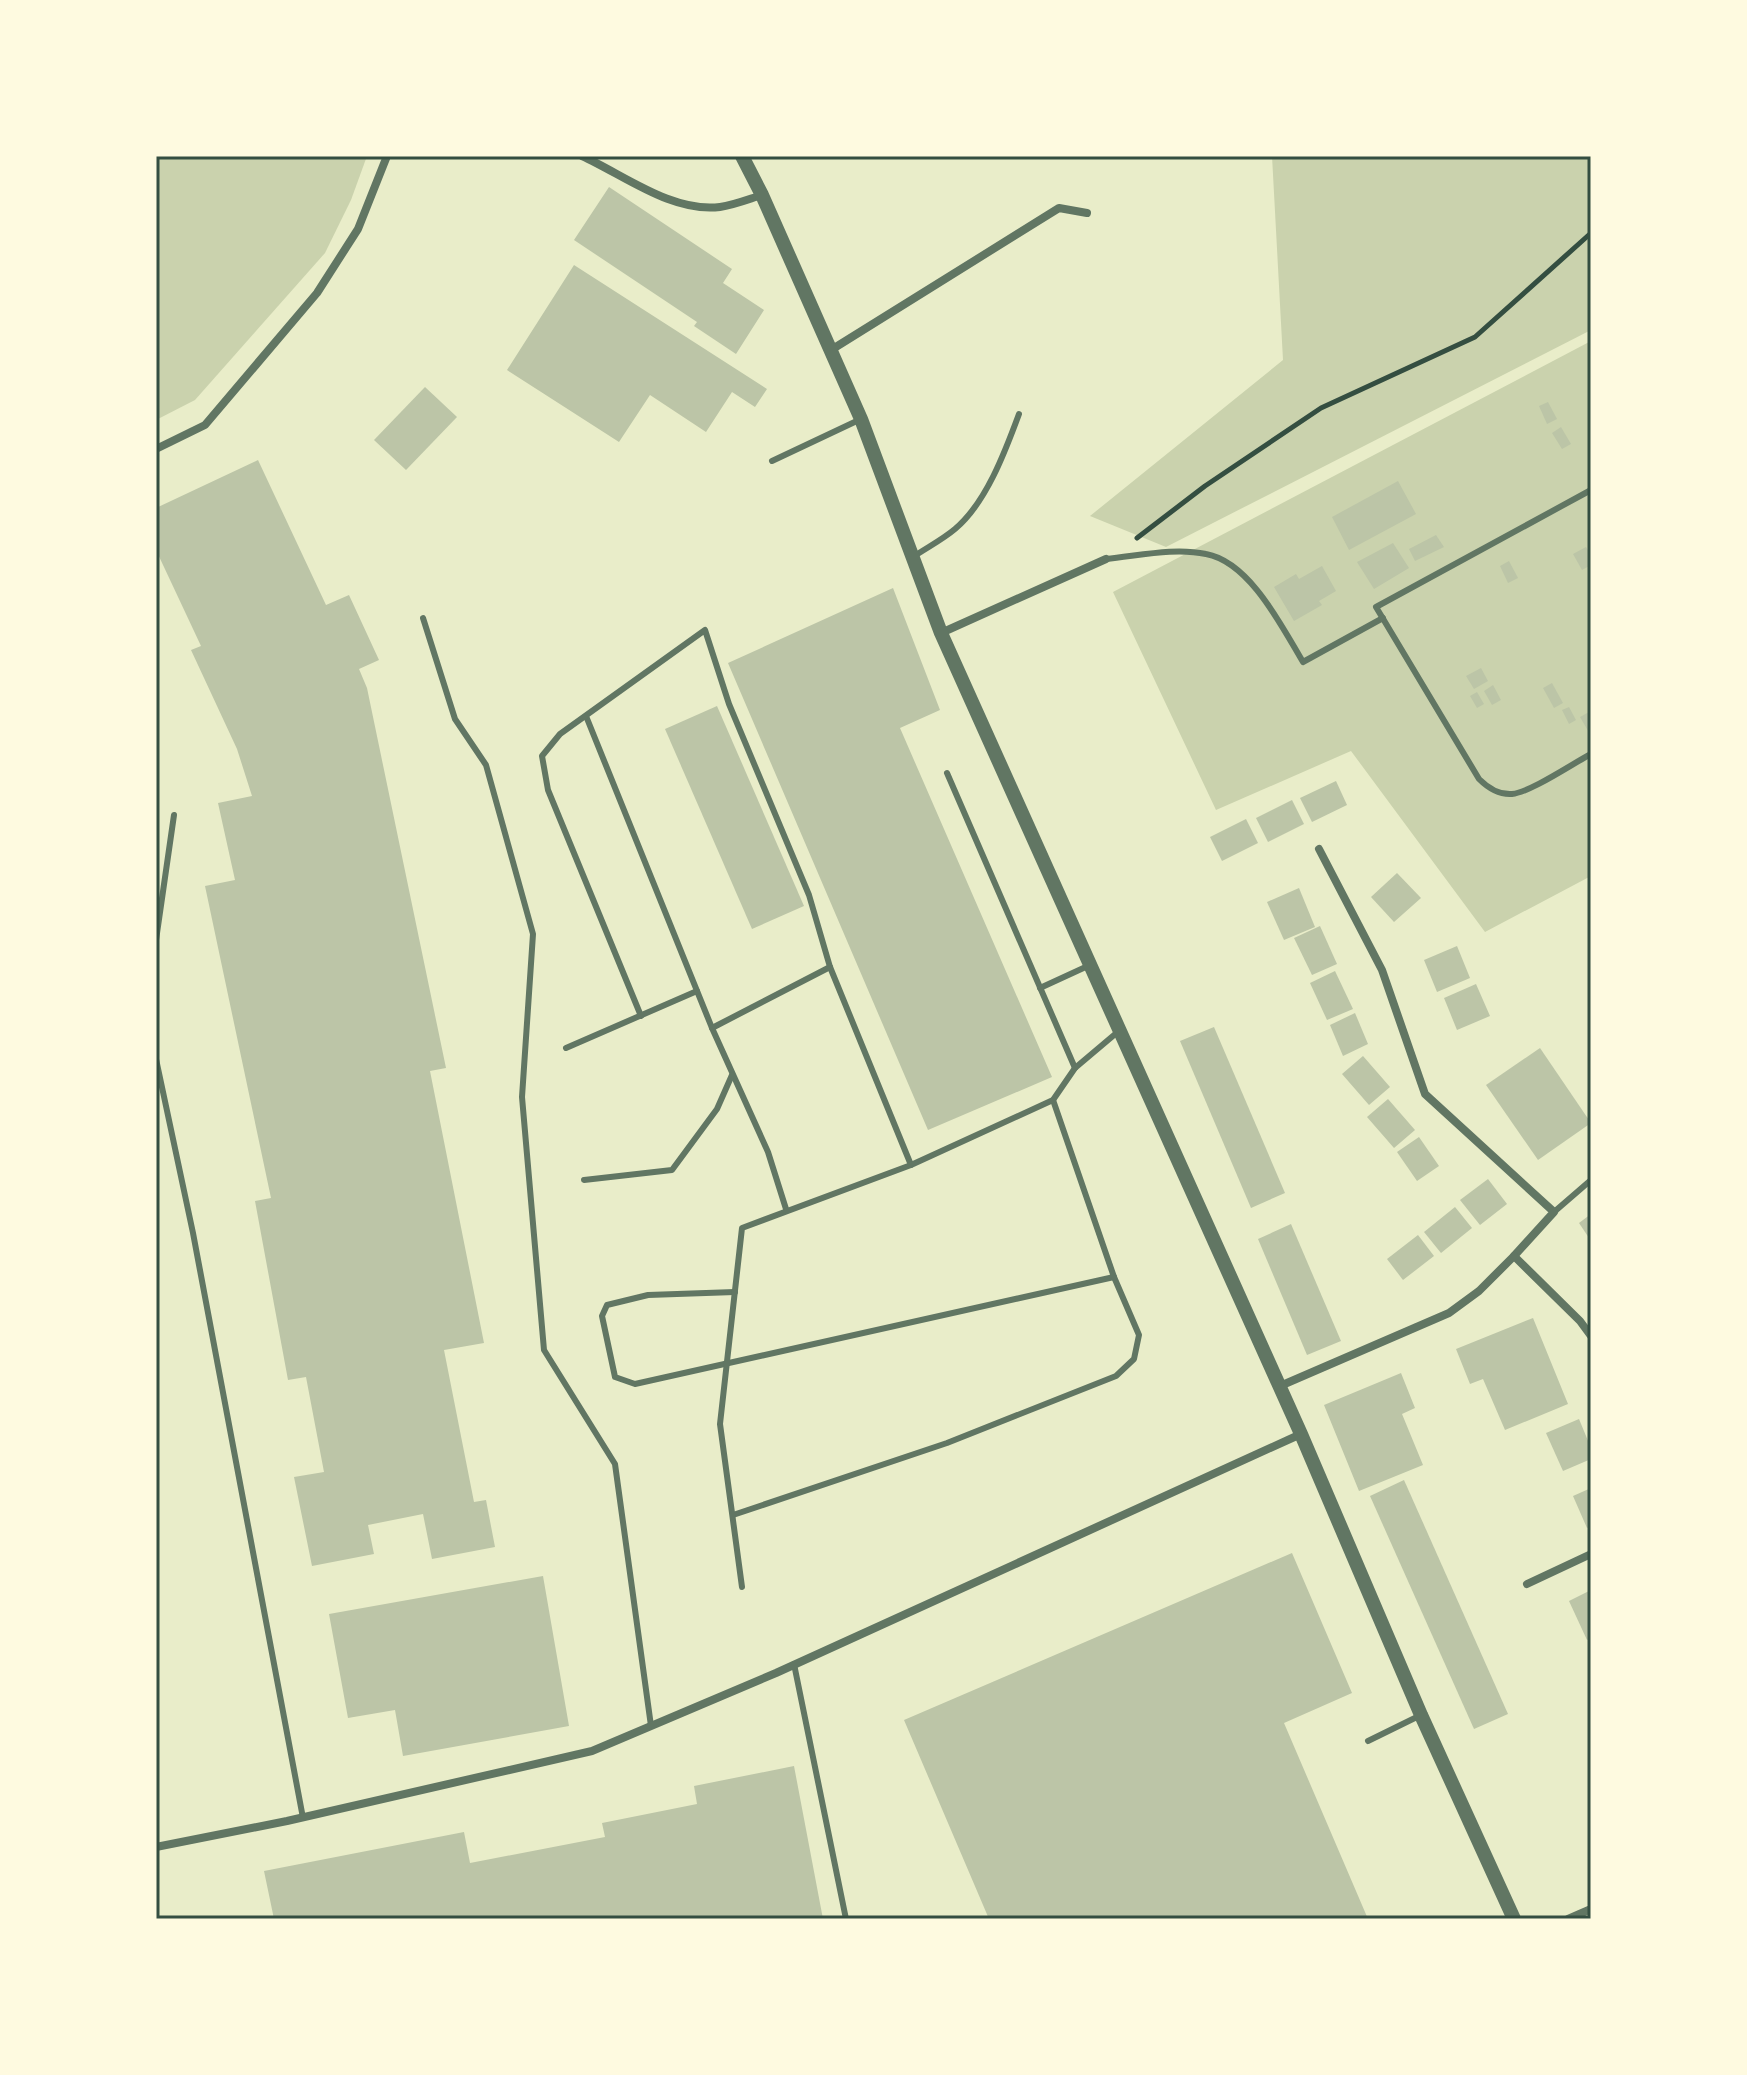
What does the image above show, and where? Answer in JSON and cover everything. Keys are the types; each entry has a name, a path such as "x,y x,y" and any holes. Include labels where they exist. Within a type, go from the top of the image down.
{"street":[{"path":"156,449 205,425 317,293 358,229 387,156"},
{"path":"582,156 671,200 696,206 720,207 762,195"},
{"path":"742,156 861,419 941,633 1280,1386 1421,1715 1514,1919"},
{"path":"831,350 1059,208 1087,213"},
{"path":"941,633 1106,559"},
{"path":"1280,1386 1449,1313 1479,1291 1554,1212 1425,1094 1382,970 1319,849"},
{"path":"1514,1256 1580,1321 1591,1336"},
{"path":"156,1847 303,1818 592,1751 794,1664 1301,1434"},
{"path":"1527,1584 1591,1554"},
{"path":"1568,1919 1591,1909"}],"lane":[{"path":"913,557 956,528 975,504 990,483 1019,414"},
{"path":"772,461 861,419"},
{"path":"1591,490 1376,607 1479,779 1487,787 1500,793 1523,791 1591,754"},
{"path":"1106,559 1180,551 1209,554 1237,570 1265,598 1303,662 1383,618"},
{"path":"423,618 455,719 486,765 533,934 522,1097 544,1350 615,1464 651,1726"},
{"path":"641,1016 548,790 542,756 560,734 705,630 729,704 809,895 830,967 911,1165"},
{"path":"586,716 712,1028 768,1152 786,1209"},
{"path":"947,773 1075,1068"},
{"path":"156,940 174,815"},
{"path":"1040,988 1090,965"},
{"path":"712,1028 830,967"},
{"path":"566,1048 697,991"},
{"path":"742,1587 720,1424 742,1228 786,1209 911,1165 1053,1100 1075,1068 1120,1030"},
{"path":"156,1059 196,1248 303,1818"},
{"path":"584,1180 672,1170 717,1109 732,1075"},
{"path":"733,1515 947,1443 1116,1376 1134,1359 1139,1335 1114,1277 1053,1100"},
{"path":"1554,1212 1591,1180"},
{"path":"735,1292 648,1295 607,1305 602,1316 615,1377 635,1384 1114,1277"},
{"path":"794,1664 846,1919"},
{"path":"1368,1741 1421,1715"}],"path":[{"path":"1106,559 1205,486 1321,408 1475,337 1591,233"}],"green space":[{"path":"156,156 367,156 351,200 325,253 195,400 156,420"},
{"path":"1272,156 1591,156 1591,330 1166,547 1090,516 1283,360"},
{"path":"1591,341 1591,876 1485,932 1351,751 1216,810 1113,592"}],"building":[{"path":"609,187 732,269 723,283 764,310 736,354 694,326 697,322 574,240"},
{"path":"574,265 767,389 755,407 732,392 706,432 650,395 619,442 507,370"},
{"path":"425,387 457,417 406,470 374,440"},
{"path":"1548,402 1557,419 1547,424 1539,406"},
{"path":"1561,427 1571,444 1562,449 1552,433"},
{"path":"258,460 326,605 349,595 379,660 359,669 367,688 446,1068 430,1071 484,1343 444,1350 474,1502 486,1500 495,1547 432,1559 423,1514 368,1525 374,1554 312,1566 294,1477 324,1472 306,1377 288,1380 255,1201 271,1198 205,886 235,880 218,803 252,796 237,749 191,650 201,646 156,550 156,508"},
{"path":"1398,481 1416,514 1349,550 1332,517"},
{"path":"1436,535 1444,547 1415,561 1409,549"},
{"path":"1393,543 1409,568 1374,589 1357,562"},
{"path":"1586,547 1591,555 1591,565 1582,570 1573,554"},
{"path":"1509,561 1518,578 1508,583 1500,566"},
{"path":"1322,566 1336,591 1319,601 1322,605 1294,621 1274,587 1296,574 1299,579"},
{"path":"893,588 940,710 900,728 1052,1077 928,1130 728,663"},
{"path":"1481,668 1488,681 1474,689 1466,676"},
{"path":"1552,683 1563,703 1554,708 1543,688"},
{"path":"1493,685 1501,700 1492,705 1484,691"},
{"path":"1477,692 1484,704 1477,708 1470,696"},
{"path":"717,706 804,906 752,929 665,729"},
{"path":"1569,707 1576,720 1569,724 1562,710"},
{"path":"1589,712 1591,716 1591,736 1580,717"},
{"path":"1336,781 1347,805 1312,822 1300,798"},
{"path":"1292,800 1304,824 1268,842 1256,818"},
{"path":"1246,819 1258,843 1222,861 1210,837"},
{"path":"1397,873 1421,898 1394,922 1371,897"},
{"path":"1299,888 1315,927 1284,940 1267,902"},
{"path":"1320,926 1337,964 1312,975 1294,938"},
{"path":"1457,946 1470,978 1437,992 1424,960"},
{"path":"1335,971 1353,1009 1327,1020 1310,983"},
{"path":"1476,984 1490,1016 1457,1030 1444,998"},
{"path":"1355,1013 1368,1044 1343,1056 1330,1025"},
{"path":"1214,1027 1285,1193 1251,1208 1180,1041"},
{"path":"1540,1048 1591,1123 1538,1160 1486,1085"},
{"path":"1363,1056 1390,1087 1369,1105 1342,1074"},
{"path":"1388,1099 1415,1130 1394,1148 1367,1117"},
{"path":"1419,1137 1439,1166 1417,1181 1397,1152"},
{"path":"1488,1179 1507,1204 1480,1225 1460,1200"},
{"path":"1455,1207 1472,1228 1441,1253 1424,1232"},
{"path":"1591,1214 1591,1241 1579,1223"},
{"path":"1291,1224 1341,1341 1307,1355 1258,1239"},
{"path":"1418,1235 1434,1256 1403,1280 1387,1259"},
{"path":"1533,1318 1568,1404 1505,1430 1483,1379 1470,1384 1456,1349"},
{"path":"1401,1373 1415,1408 1402,1414 1423,1465 1359,1491 1324,1405"},
{"path":"1579,1419 1591,1448 1591,1459 1563,1471 1546,1433"},
{"path":"1404,1480 1508,1714 1474,1729 1370,1496"},
{"path":"1591,1488 1591,1526 1587,1528 1573,1496"},
{"path":"1292,1553 1352,1693 1284,1723 1368,1919 989,1919 904,1720"},
{"path":"543,1576 569,1726 403,1756 395,1710 348,1718 329,1614"},
{"path":"1591,1590 1591,1638 1587,1640 1569,1601"},
{"path":"794,1766 823,1919 274,1919 264,1871 464,1832 470,1863 605,1837 602,1823 697,1804 694,1786"}]}
